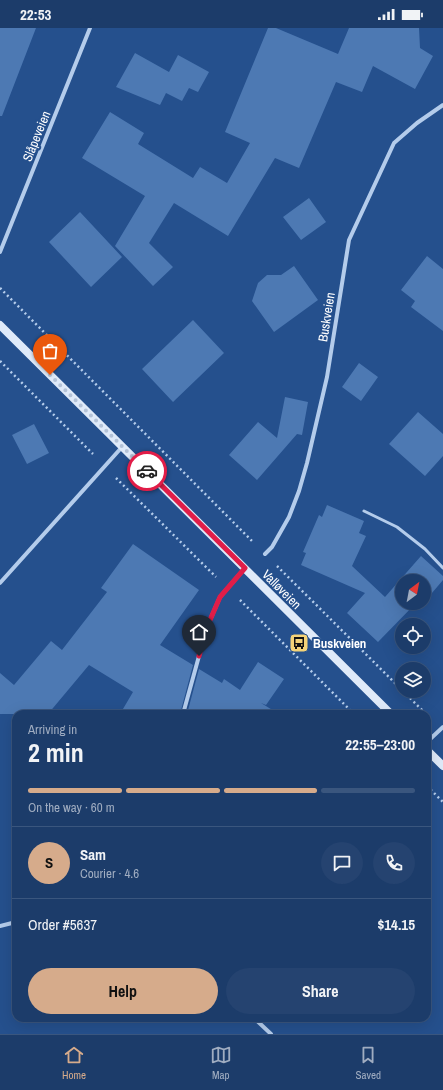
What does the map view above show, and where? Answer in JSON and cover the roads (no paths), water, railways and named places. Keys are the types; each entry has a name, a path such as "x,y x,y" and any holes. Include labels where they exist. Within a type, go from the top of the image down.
{"main road":[{"name":"Valløveien","path":"0,325 387,710"},
{"path":"431,754 443,766"}],"street":[{"name":"Slåpeveien","path":"0,252 90,28"},
{"name":"Buskveien","path":"265,554 272,547 289,518 307,463 327,377 349,240 394,143 417,123 443,105"},
{"path":"0,583 122,447"},
{"path":"184,710 207,627 220,597 227,587 245,568"},
{"path":"431,738 443,727"},
{"path":"0,926 12,923"},
{"path":"258,1022 271,1034"}],"lane":[{"path":"364,511 397,527 425,549 443,568"}],"place":[{"name":"Buskveien","path":"299,643"}]}
